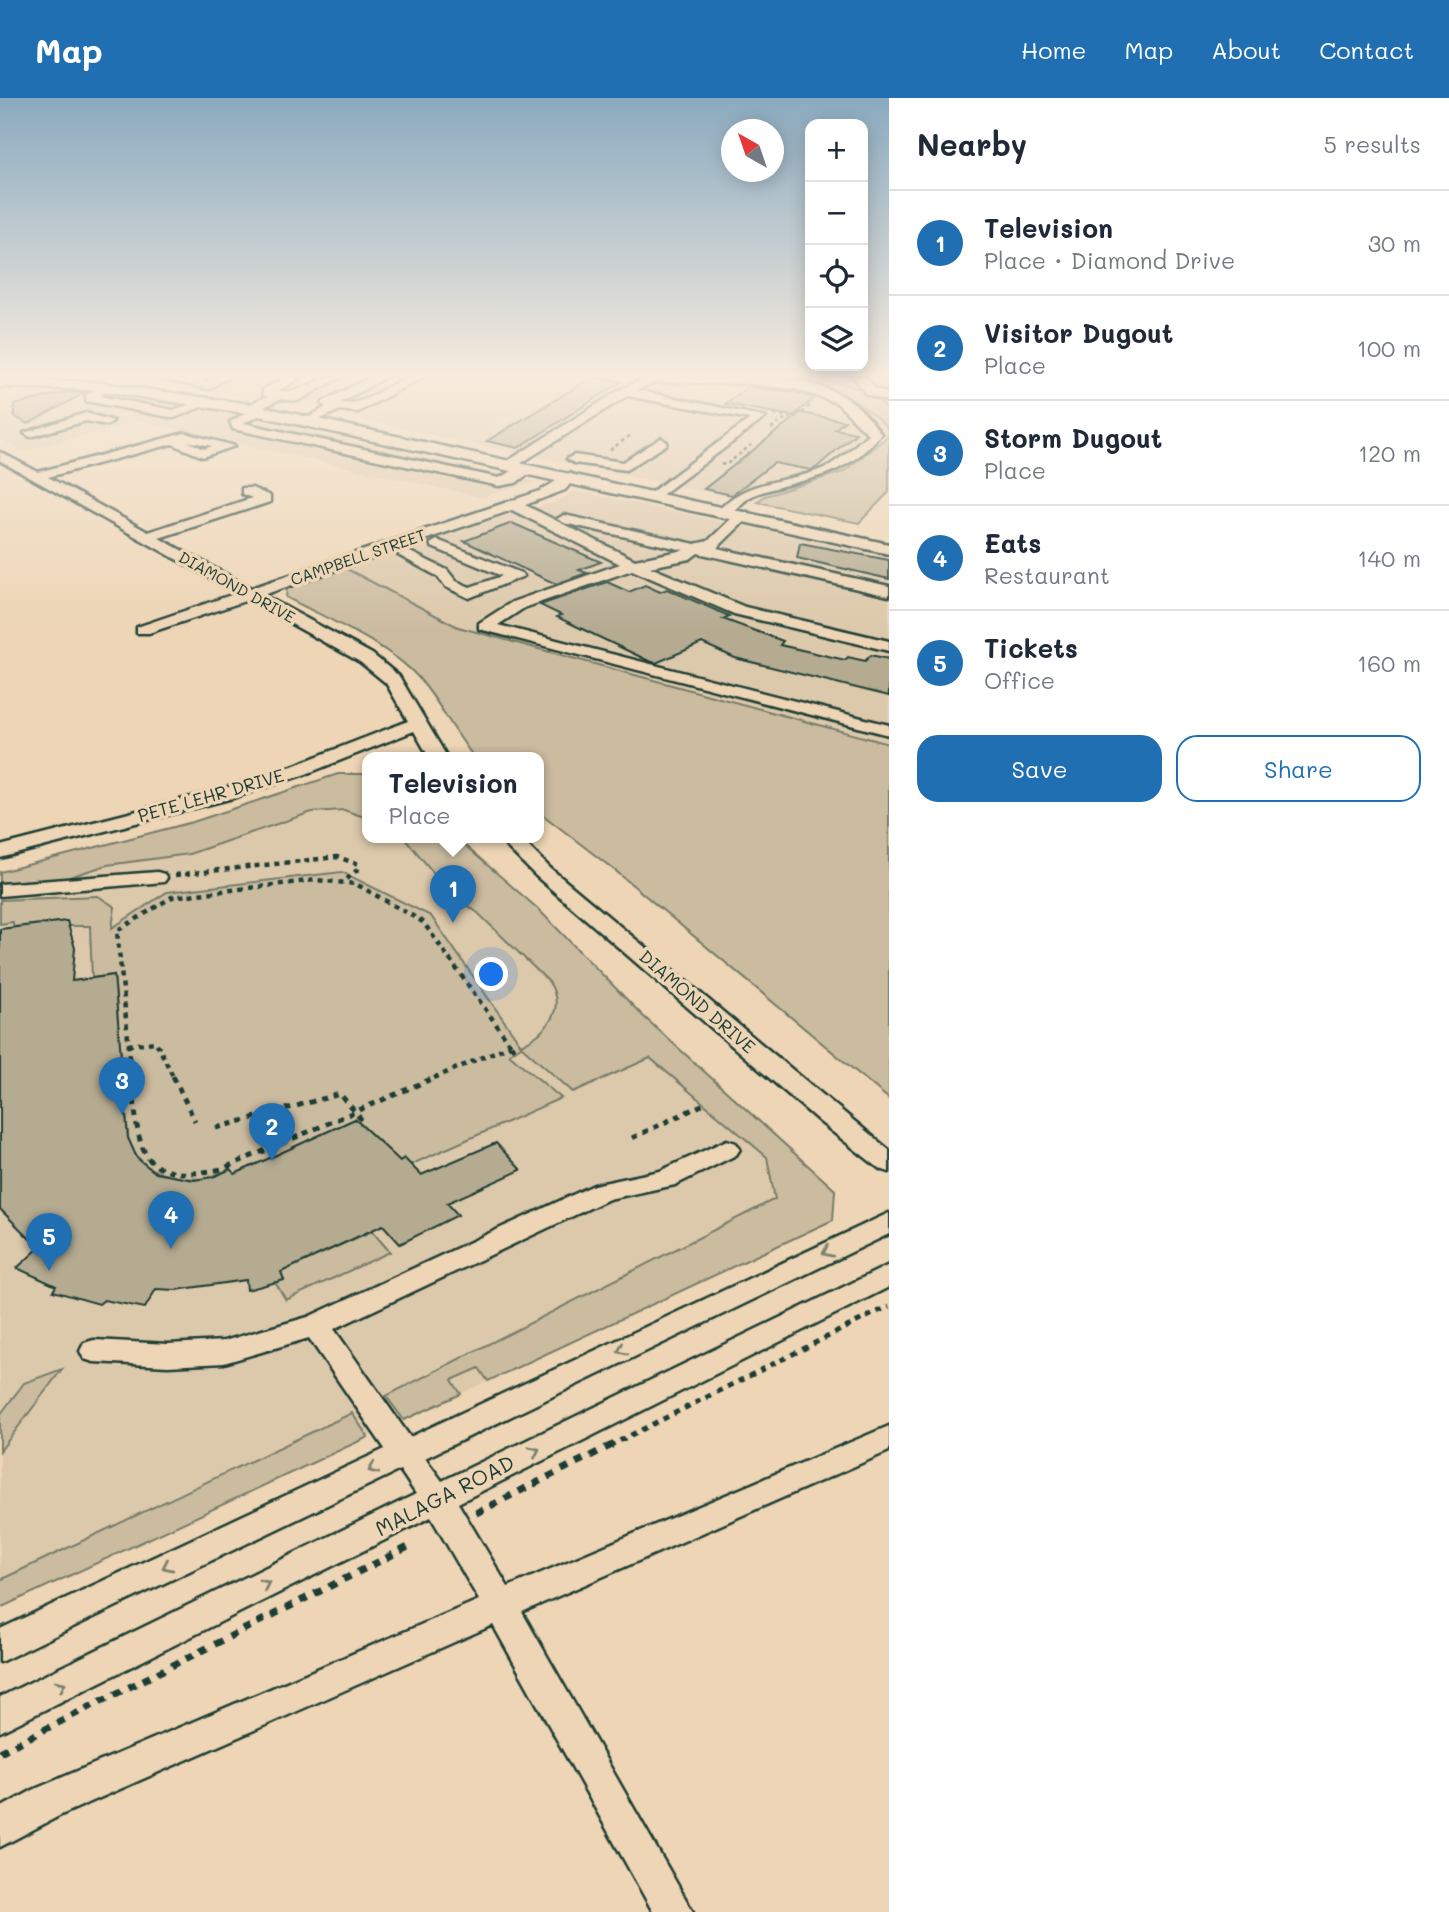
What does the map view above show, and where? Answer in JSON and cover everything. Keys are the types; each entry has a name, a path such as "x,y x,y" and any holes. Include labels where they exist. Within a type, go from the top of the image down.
{"main road":[{"path":"494,461 889,549"},
{"path":"734,513 760,512 889,538"}],"street":[{"name":"DIAMOND DRIVE","path":"9,461 250,593 383,670 401,692 416,724 435,752"},
{"path":"37,476 95,461"},
{"path":"402,461 499,482 511,480 529,468"},
{"path":"510,464 515,461"},
{"path":"586,461 626,466 634,461"},
{"path":"655,496 702,461"},
{"path":"845,461 828,471 748,492 713,545 696,548 685,556 633,565 518,605 485,626 889,730"},
{"name":"CAMPBELL STREET","path":"143,629 513,505 560,487 569,477"},
{"path":"146,537 265,499 247,491"},
{"path":"513,505 633,565 740,611 889,646"},
{"path":"551,522 561,519 889,591"},
{"path":"405,555 442,573 452,584 469,593 516,576 437,544"},
{"name":"PETE LEHR DRIVE","path":"0,852 226,794 416,724"},
{"path":"350,750 362,758"},
{"path":"497,843 543,872"},
{"name":"DIAMOND DRIVE","path":"512,843 829,1116 889,1163"},
{"path":"0,890 156,878"},
{"path":"94,1351 168,1355 224,1352 316,1325 603,1191 666,1179 727,1149"},
{"path":"0,1646 889,1223"},
{"name":"MALAGA ROAD","path":"0,1715 889,1275"},
{"path":"316,1325 454,1524 674,1912"},
{"path":"0,1828 48,1802 889,1438"}],"path":[{"path":"156,878 337,857 358,864 358,869 345,881"},
{"path":"316,880 345,881 366,889 423,922 513,1047 222,1169 188,1174 166,1170 147,1159 139,1146 128,1045 117,931 172,897 316,880"},
{"path":"128,1045 156,1041 195,1121"},
{"path":"216,1128 340,1094 354,1115 365,1124"},
{"path":"632,1139 704,1104"},
{"path":"476,1513 889,1306"},
{"path":"0,1752 414,1544"}],"shaded area":[{"path":"317,461 441,461 536,482 481,497"},
{"path":"555,461 857,461 840,472 763,496 755,502"},
{"path":"857,461 889,461 889,492 859,523 757,502 765,496 843,472"},
{"path":"571,493 586,493 889,557 889,744 457,627 345,568 495,517 550,504"},
{"path":"345,568 458,627 889,744 889,1099 617,872 544,816 544,752 471,752 429,691 410,669 377,645 286,597 287,589"},
{"path":"338,774 362,774 362,843 462,843 537,908 643,1016 835,1190 833,1220 0,1608 0,872 193,822"},
{"path":"338,774 362,774 362,816 344,810 312,812 189,854 107,865 60,880 0,885 0,872 193,822"},
{"path":"409,843 462,843 537,908 643,1016 835,1190 833,1220 488,1381 479,1368 452,1380 461,1394 404,1420 386,1396 775,1199 767,1157 650,1058 573,1092 521,1046 509,1054 561,1098 410,1165 404,1158 400,1161 355,1119 235,1174 231,1169 204,1179 174,1178 148,1168 133,1152 128,1138 114,975 92,978 90,926 68,926 66,921 13,927 13,922 0,924 0,900 98,896 115,907 112,928 167,892 342,872 431,916 521,1045 538,1034 551,1020 556,1002 554,992 549,982 478,913 449,892"},
{"path":"372,1231 390,1252 286,1300 275,1282 283,1280 281,1272"},
{"path":"62,1369 0,1451 0,1415 24,1383"},
{"path":"352,1413 368,1437 0,1608 0,1580"}],"building":[{"path":"740,461 824,461 811,470 774,463 732,495 704,489"},
{"path":"512,523 601,562 579,570 587,573 556,584 464,541"},
{"path":"800,543 889,560 889,579 797,558"},
{"path":"607,582 629,592 645,585 660,592 667,589 729,616 723,619 783,641 780,645 845,660 848,657 865,661 871,655 889,659 889,696 735,658 702,643 656,663 557,617 561,615 540,605"},
{"path":"67,921 75,948 72,981 114,975 128,1138 137,1158 156,1173 194,1180 213,1177 231,1169 235,1174 355,1119 400,1161 404,1158 421,1175 496,1143 521,1170 447,1203 458,1215 400,1244 383,1225 281,1272 284,1280 247,1290 246,1280 176,1290 156,1289 145,1308 104,1300 99,1304 53,1291 56,1286 17,1268 39,1248 0,1209 0,929"}],"place":[{"name":"Television","path":"453,923"},
{"name":"Storm Dugout","path":"122,1115"},
{"name":"Visitor Dugout","path":"272,1161"},
{"name":"Eats","path":"171,1249"},
{"name":"Tickets","path":"49,1271"}]}
